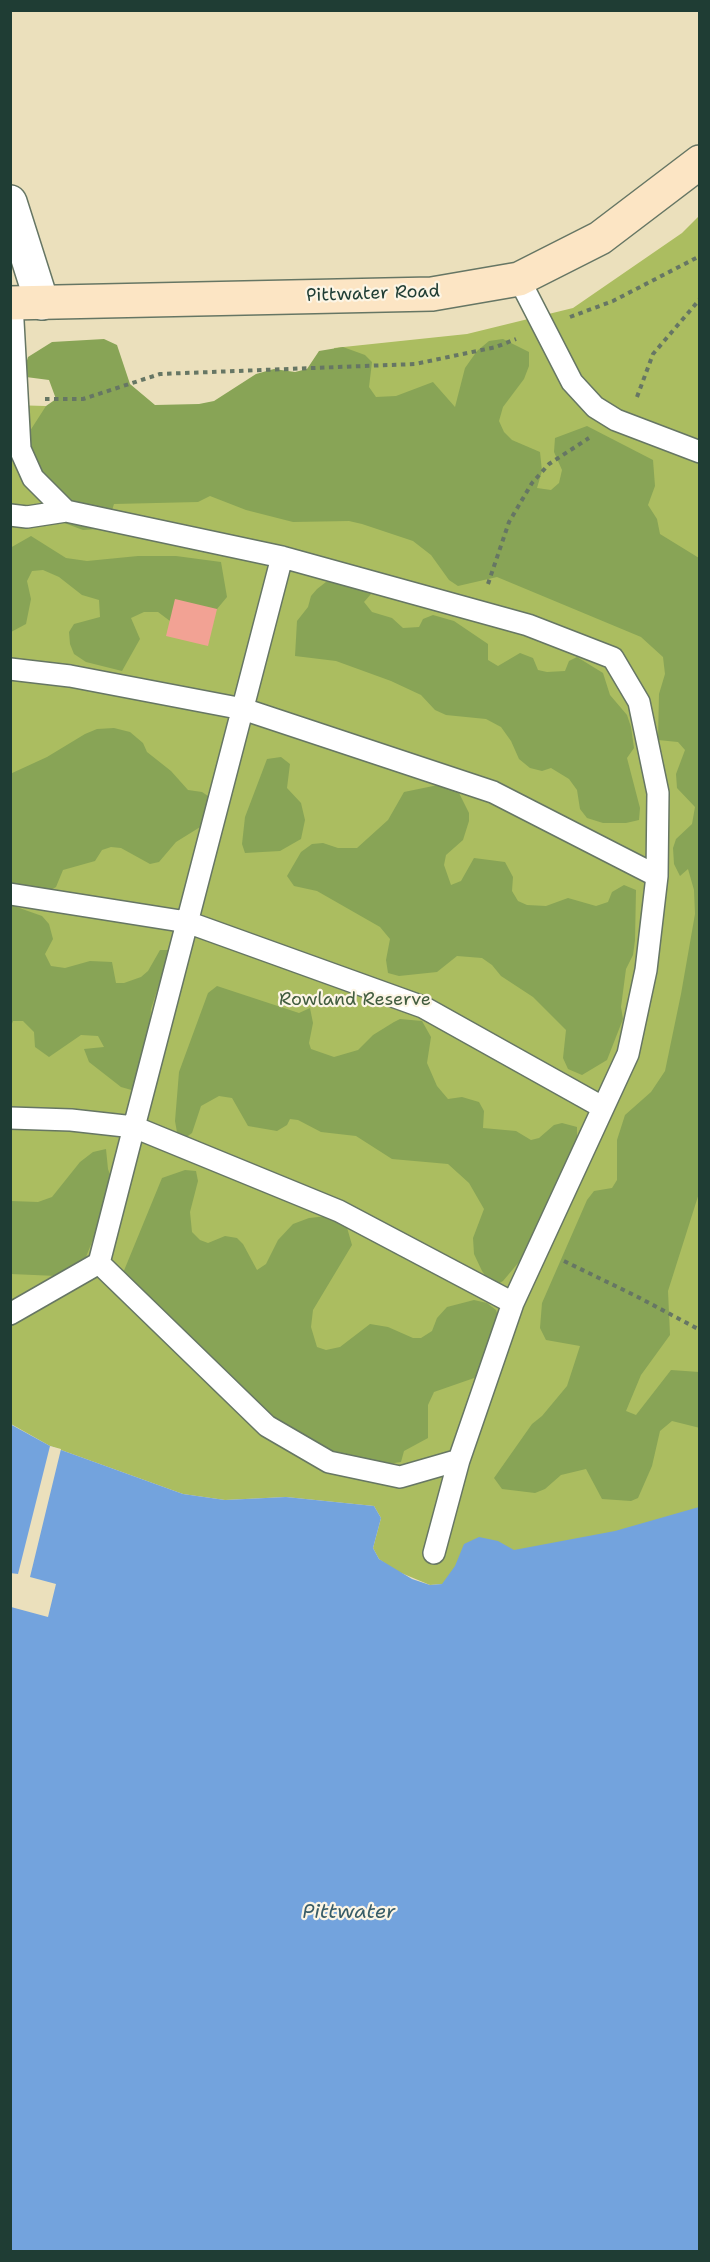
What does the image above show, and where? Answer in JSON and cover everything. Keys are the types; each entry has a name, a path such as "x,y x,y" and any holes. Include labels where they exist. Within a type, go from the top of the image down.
{"main road":[{"name":"Pittwater Road","path":"22,303 432,294 519,279 600,238 699,162"}],"street":[{"path":"10,202 22,303"}],"lane":[{"path":"519,279 572,382 595,407 616,420 699,452"},
{"path":"22,303 18,397 20,449 33,478 66,511"},
{"path":"10,515 27,517 66,511 282,557 478,610 528,625 614,658 639,702 658,793 657,876 646,970 628,1054 513,1303 459,1460 434,1553"},
{"path":"10,1314 99,1263 282,557"},
{"path":"10,669 70,676 243,709 493,792 657,876"},
{"path":"10,894 187,922 423,1007 602,1107"},
{"path":"10,1118 71,1120 134,1127 339,1211 513,1303"},
{"path":"99,1263 267,1426 329,1461 400,1477 459,1460"}],"path":[{"path":"18,397 83,399 160,374 415,364 496,347 613,302 699,256"},
{"path":"478,610 509,522 532,483 549,464 616,420 634,405 653,354 699,299"},
{"path":"538,1249 636,1296 699,1330"}],"green space":[{"name":"Rowland Reserve","path":"699,216 699,1696 442,1584 430,1585 394,1570 379,1559 373,1548 381,1518 374,1506 286,1497 225,1500 183,1494 50,1446 11,1424 11,405 286,413 337,428 334,348 467,334 573,308 682,233"},
{"path":"104,339 117,345 130,384 155,405 199,404 214,401 256,374 274,369 295,372 307,369 319,351 343,347 365,355 372,362 369,387 376,397 396,396 433,382 455,407 465,368 477,351 489,341 503,339 529,352 529,366 524,379 503,407 499,421 504,432 512,440 540,452 542,471 537,488 551,490 559,483 562,470 554,452 555,438 587,426 653,460 655,486 648,505 657,519 660,534 699,558 700,1190 668,1291 670,1335 641,1375 626,1411 636,1415 671,1370 699,1372 700,1428 672,1421 660,1431 652,1466 638,1498 631,1501 602,1499 586,1469 561,1475 545,1489 535,1493 502,1489 494,1478 532,1424 542,1416 567,1386 580,1346 546,1340 540,1328 542,1303 587,1200 594,1191 612,1188 617,1180 617,1140 625,1115 651,1092 665,1071 681,994 695,914 694,890 688,869 680,876 674,864 673,848 676,839 692,824 695,807 677,788 676,774 685,750 678,742 658,740 659,694 665,674 663,657 641,637 497,577 458,586 449,580 431,555 413,541 349,521 293,522 246,510 210,496 198,502 114,504 107,526 97,529 83,530 59,521 33,478 28,434 46,406 56,399 49,380 26,377 25,367 28,357 52,342"},
{"path":"31,536 66,558 87,561 138,556 176,556 221,562 227,597 217,609 170,621 158,612 144,612 131,618 140,639 122,671 86,662 74,654 69,632 74,624 100,617 99,600 82,595 59,577 43,570 32,571 27,581 31,599 26,624 11,632 10,548"},
{"path":"337,580 360,585 371,594 364,602 372,612 392,618 403,628 419,627 423,619 433,615 454,621 488,644 488,660 498,666 520,653 533,658 538,670 565,671 569,661 577,657 603,673 610,695 627,715 631,727 634,748 627,758 640,808 639,820 626,823 603,823 587,818 580,809 577,790 569,779 551,768 542,771 530,768 519,759 511,741 501,727 486,719 446,715 435,710 421,695 391,681 336,661 295,656 297,621 308,607 311,596 317,589 326,582"},
{"path":"114,728 130,732 143,743 147,752 171,771 188,790 202,792 214,800 205,824 176,842 159,862 150,864 121,848 111,847 102,850 95,861 63,870 56,887 47,892 10,893 10,774 47,757 85,734 97,729"},
{"path":"281,757 290,764 287,788 301,803 305,820 301,839 280,851 245,853 242,844 245,817 267,759"},
{"path":"443,784 452,786 459,793 469,813 463,840 446,855 444,865 451,885 461,881 474,858 505,862 513,877 512,891 518,901 527,905 546,906 568,898 596,906 608,902 612,892 624,885 636,890 635,940 633,955 626,969 621,1007 623,1019 607,1060 582,1075 568,1069 563,1058 566,1030 533,997 501,976 482,958 457,956 437,972 399,976 388,973 386,960 390,939 380,927 317,891 294,886 287,876 301,852 312,844 323,843 338,848 357,848 388,820 404,792"},
{"path":"11,905 42,916 49,924 53,939 45,954 51,966 65,968 90,961 112,962 116,983 124,983 141,977 148,971 160,950 170,950 151,1009 150,1022 154,1041 135,1091 121,1087 89,1062 84,1049 104,1047 98,1036 81,1035 49,1057 35,1047 34,1032 23,1021 13,1021 11,1026"},
{"path":"217,986 299,1013 310,1008 313,1023 309,1043 311,1049 334,1057 358,1050 373,1035 400,1019 422,1021 431,1037 427,1063 437,1086 448,1099 462,1097 479,1102 484,1111 483,1128 516,1131 531,1140 539,1138 554,1125 562,1123 577,1127 577,1142 529,1250 503,1281 498,1284 489,1281 474,1254 473,1238 484,1209 469,1183 448,1164 392,1159 356,1136 321,1132 298,1120 290,1119 287,1125 277,1131 248,1126 232,1098 219,1096 201,1106 192,1133 185,1138 178,1138 175,1121 179,1072 208,993"},
{"path":"106,1149 108,1169 114,1186 84,1262 57,1276 11,1274 11,1201 38,1202 52,1197 80,1162 93,1152"},
{"path":"185,1170 196,1171 198,1181 190,1212 192,1232 200,1240 208,1243 225,1236 237,1238 243,1244 257,1270 266,1264 278,1240 293,1224 309,1218 328,1216 346,1224 352,1245 313,1310 311,1327 317,1347 326,1350 340,1347 370,1324 388,1327 413,1338 421,1338 432,1331 437,1318 447,1307 474,1300 487,1303 496,1310 503,1331 477,1377 434,1392 428,1405 428,1438 404,1451 401,1462 360,1468 240,1410 213,1390 172,1345 123,1273 162,1178"}],"water":[{"name":"Pittwater","path":"10,1424 50,1446 183,1494 225,1500 286,1497 374,1506 381,1518 373,1548 379,1559 412,1579 430,1585 442,1584 455,1566 464,1544 479,1537 498,1541 514,1550 615,1531 699,1507 699,2251 11,2251"}],"pier":[{"path":"50,1446 61,1449 30,1577 56,1584 48,1617 11,1607 10,1573 18,1574"}],"building":[{"path":"175,599 217,609 208,646 166,636"}]}
